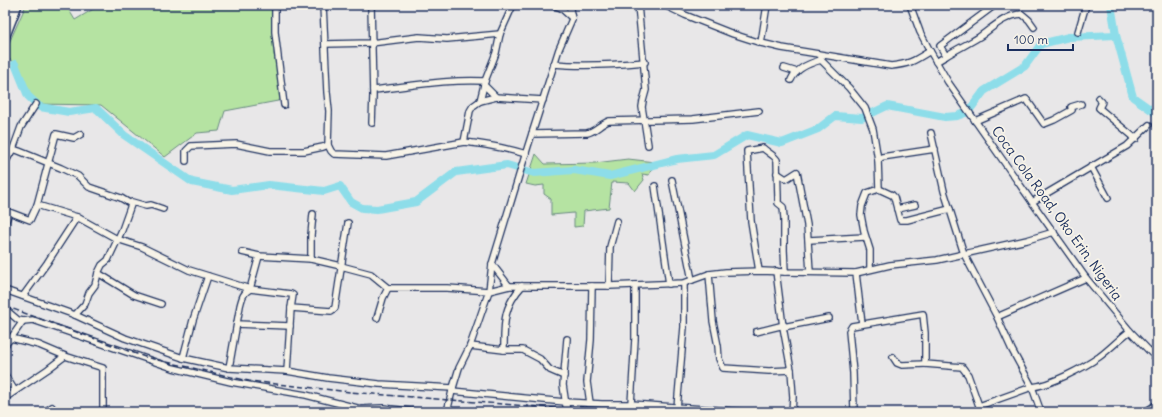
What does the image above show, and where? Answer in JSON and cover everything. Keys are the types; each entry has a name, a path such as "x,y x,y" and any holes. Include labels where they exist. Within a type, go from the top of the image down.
{"main road":[{"path":"5,20 11,5"},
{"path":"5,38 18,5"}],"street":[{"path":"275,5 275,32 284,105"},
{"path":"323,5 329,111 328,145 330,151 334,154 386,156 464,142 486,144 526,154"},
{"path":"371,5 373,90 372,123"},
{"path":"480,101 484,83 496,53 500,34 513,5"},
{"path":"553,5 563,6 572,19"},
{"path":"447,412 452,389 459,368 470,346 489,291 492,264 554,64 572,19 570,9 571,5"},
{"path":"638,5 646,90 642,101 642,107 648,144"},
{"path":"664,5 733,34 761,43 821,57 891,66 904,65 913,62 930,51"},
{"path":"761,43 767,5"},
{"name":"Coca Cola Road, Oko Erin, Nigeria","path":"910,5 920,32 936,62 1032,202 1086,278 1130,331 1157,359"},
{"path":"946,56 940,46 995,5"},
{"path":"1078,32 1086,5"},
{"path":"936,62 977,38 1005,19 1015,15 1022,14 1034,27"},
{"path":"325,44 372,43 419,37 447,39 500,34"},
{"path":"791,80 797,72 821,57"},
{"path":"821,57 865,108 873,130 878,160 879,189"},
{"path":"554,64 572,66 603,66 644,62"},
{"path":"784,68 797,72"},
{"path":"373,90 433,82 464,80 484,83 496,97"},
{"path":"464,142 470,111 480,101 496,97 543,100"},
{"path":"1098,98 1102,102 1099,108 1136,139"},
{"path":"974,118 1026,99 1044,124 1072,110 1071,107 1081,104"},
{"path":"5,162 13,150 21,127 36,104"},
{"path":"532,134 587,133 592,132 603,123 609,121 693,119 758,111"},
{"path":"1032,202 1127,146 1136,139 1148,125"},
{"path":"931,133 950,209 964,254 997,317 1012,350 1032,386 1041,412"},
{"path":"5,224 9,212 30,220 37,206 56,134 74,138 81,134"},
{"path":"186,161 186,152 191,146 236,144 270,151 304,151 328,145"},
{"path":"759,271 751,221 747,151 763,148 770,155 775,156 777,160 778,203 782,207 784,218 785,272"},
{"path":"878,160 882,156 935,149"},
{"path":"13,150 48,162 78,176 90,187 121,198 131,204"},
{"path":"1091,167 1108,198"},
{"path":"778,173 786,178 797,172 804,203 809,240 810,272"},
{"path":"672,180 692,280"},
{"path":"655,186 669,284"},
{"path":"870,269 870,250 861,215 862,206 867,193 879,189 894,197 899,218 903,221 950,209"},
{"path":"131,204 132,202 135,202 141,205 151,205 162,209"},
{"path":"75,315 85,304 89,293 95,285 102,265 108,260 122,230 131,204"},
{"path":"898,209 915,205"},
{"path":"37,206 77,217 117,239 142,247 189,270 250,289 293,295 287,371"},
{"path":"311,259 313,214"},
{"path":"23,296 77,217"},
{"path":"609,286 610,247 617,221"},
{"path":"291,308 331,311 335,308 348,223"},
{"path":"242,252 259,256 311,259 341,266 371,274 388,288 447,288 489,291 509,286 609,286 684,283 710,274 726,272 776,271 856,273 890,265 937,260 1027,240 1054,232"},
{"path":"809,240 866,237"},
{"path":"229,368 243,296 245,292 250,289 259,256"},
{"path":"492,264 509,286"},
{"path":"776,271 791,370 793,398 792,412"},
{"path":"98,273 134,295 161,304"},
{"path":"856,273 862,324"},
{"path":"710,274 713,321 719,359 723,368 769,371 791,370"},
{"path":"183,358 193,320 208,276"},
{"path":"997,317 1086,278"},
{"path":"677,408 684,328 684,283"},
{"path":"631,404 635,339 635,285"},
{"path":"504,350 504,327 508,307 514,295 522,286"},
{"path":"590,403 587,382 591,340 592,286"},
{"path":"377,318 383,298 388,288"},
{"path":"5,290 75,315 125,338 183,358 229,368 287,371 379,384 452,389 565,402 631,404 743,412"},
{"path":"5,310 18,320 33,320 173,368 231,382 306,395 361,409 418,412"},
{"path":"854,412 854,373 849,331 852,326 923,314 925,333 925,364"},
{"path":"756,332 829,318"},
{"path":"5,345 8,337 23,321"},
{"path":"237,324 290,326"},
{"path":"893,357 897,363 902,365 925,364 962,367 968,375 979,406 1032,386 1040,386 1085,365 1099,357 1130,331"},
{"path":"8,337 38,345 65,356 102,368 103,412"},
{"path":"567,339 564,376 567,412"},
{"path":"470,346 504,350 523,350 540,359 550,370 564,376"},
{"path":"5,398 48,370 65,356"},
{"path":"5,375 15,391"},
{"path":"1145,412 1157,404"},
{"path":"45,412 52,407"}],"green space":[{"path":"26,5 66,5 75,20 100,5 277,5 274,54 283,100 225,111 219,131 197,133 165,157 101,105 36,104 15,64 5,55"},
{"path":"536,154 545,164 595,163 628,159 655,162 649,175 642,174 644,180 635,191 629,183 612,182 609,208 584,211 583,226 574,227 574,213 551,215 551,199 544,194 544,185 535,186 526,184"}],"waterway":[{"path":"1111,5 1116,35 1133,97 1157,114"},
{"path":"15,64 28,96 40,107 69,112 96,108 124,135 192,182 232,190 269,185 324,191 340,186 351,202 362,208 377,209 416,202 456,172 507,165 534,173 574,170 610,176 677,159 714,155 747,135 782,143 818,129 835,116 862,118 887,106 945,117 957,116 968,112 984,91 1025,66 1041,44 1069,37 1116,35"}],"railway":[{"path":"5,306 145,357 249,381 360,393 604,412"}]}
